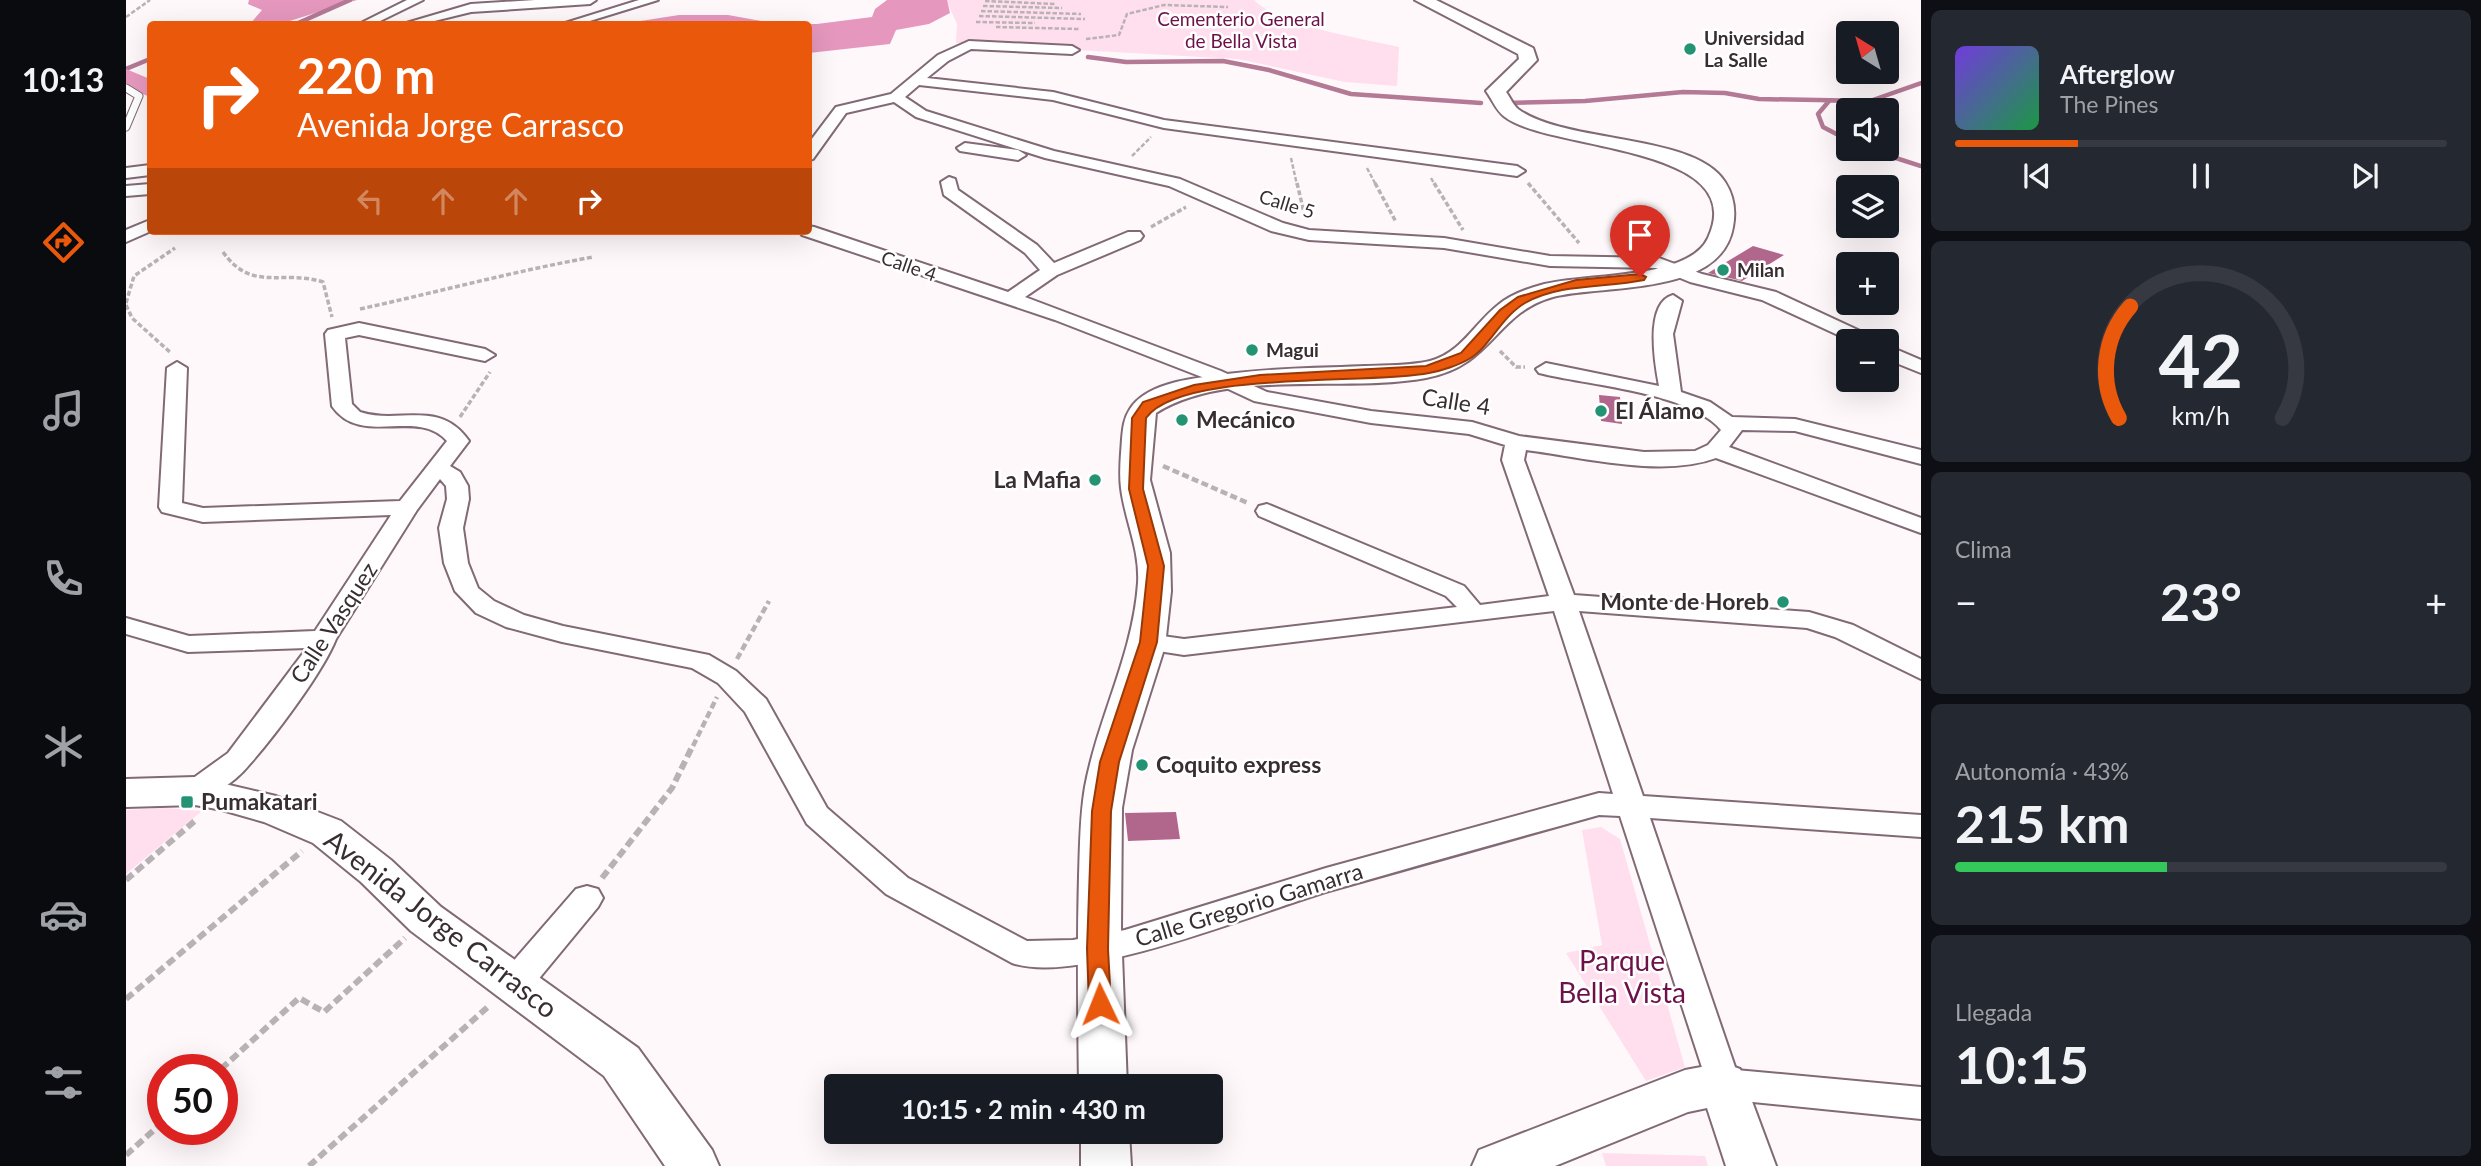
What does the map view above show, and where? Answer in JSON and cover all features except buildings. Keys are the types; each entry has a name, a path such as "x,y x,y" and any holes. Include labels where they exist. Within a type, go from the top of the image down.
{"main road":[{"path":"1103,1074 1098,949 1105,788 1110,762 1148,642 1156,566 1136,489 1139,418 1148,405 1169,395 1260,379 1428,370 1466,356 1504,312 1522,299 1576,284 1683,271 1707,259 1716,250 1724,228 1725,201 1709,176 1672,157 1560,132 1517,117 1500,102 1496,91 1528,60 1527,52 1510,41 1423,0"},
{"name":"Avenida Jorge Carrasco","path":"126,793 208,794 276,811 327,832 376,871 426,919 621,1062 694,1166"},
{"path":"1497,1166 1685,1091 1723,1084 1751,1166"},
{"path":"1105,1144 1106,1166"}],"street":[{"path":"372,21 417,0"},
{"path":"421,21 471,8 590,0"},
{"path":"578,21 652,0"},
{"path":"812,150 841,110 896,97 943,58 969,45 1072,50"},
{"path":"918,81 1053,96 1164,124 1517,170"},
{"name":"Calle 5","path":"896,97 921,114 1050,155 1174,182 1208,194 1260,221 1309,235 1404,238 1549,261 1659,263 1696,278 1769,296 1840,329"},
{"path":"965,148 1034,157 1050,155"},
{"path":"126,173 147,170"},
{"path":"949,182 950,192 1031,249 1051,271"},
{"path":"126,191 147,189"},
{"path":"126,237 147,226"},
{"name":"Calle 4","path":"812,232 1062,316 1213,375 1227,384 1261,397 1371,417 1472,428 1516,442 1644,459 1678,460 1716,450"},
{"path":"1009,300 1051,271 1134,236"},
{"path":"1671,394 1661,332 1664,316 1673,301"},
{"path":"336,322 485,355"},
{"name":"Calle Vasquez","path":"208,794 238,760 317,654 323,639 407,508 458,441 452,431 437,424 379,422 357,419 347,414 342,406 336,322"},
{"path":"1899,357 1921,367"},
{"path":"177,368 170,507 203,515 407,508"},
{"path":"1546,369 1671,394 1730,423 1795,425 1921,457"},
{"path":"1730,423 1732,430 1716,450 1921,526"},
{"path":"1516,442 1513,460 1564,602 1723,1084 1921,1103"},
{"name":"Calle Gregorio Gamarra","path":"437,467 452,477 457,486 458,499 451,527 456,563 467,591 485,607 515,621 562,634 700,661 727,677 756,706 817,816 897,886 1023,954 1098,949 1125,943 1326,880 1599,804 1921,826"},
{"path":"1258,510 1455,592 1464,599 1472,612"},
{"path":"1148,642 1184,647 1237,642 1564,602 1809,620 1844,631 1921,670"},
{"path":"126,626 187,643 323,639"},
{"path":"515,983 587,898"}],"lane":[{"path":"126,88 139,96 139,102 126,127"}],"path":[{"path":"126,17 150,0"},
{"path":"1056,4 985,1 974,26 1079,29"},
{"path":"1083,40 1119,35 1125,17 1147,7 1163,4 1228,7"},
{"path":"983,6 1062,8"},
{"path":"981,12 1081,14"},
{"path":"979,16 1085,19"},
{"path":"976,22 1035,23"},
{"path":"1119,169 1164,124"},
{"path":"1287,141 1309,235"},
{"path":"1417,155 1474,248"},
{"path":"1364,163 1404,238"},
{"path":"1517,170 1596,262"},
{"path":"1134,236 1208,194"},
{"path":"175,248 134,275 126,304 132,318 179,361 177,368"},
{"path":"223,252 232,268 246,277 296,276 323,282 336,322"},
{"path":"353,312 504,277 531,268 593,257"},
{"path":"1500,351 1516,367"},
{"path":"470,401 494,367 485,355"},
{"path":"1159,464 1258,510"},
{"path":"587,898 672,788 727,677 769,601"},
{"path":"126,880 208,794"},
{"path":"126,999 327,832"},
{"path":"237,1054 299,998 324,1012 426,919"},
{"path":"309,1166 515,983"},
{"path":"126,1155 147,1136"}],"green space":[{"name":"Cementerio General de Bella Vista","path":"946,0 1254,0 1265,9 1301,24 1399,47 1397,86 1345,82 1238,59 956,43 957,24"},
{"path":"166,808 202,811 126,874 126,810"},
{"name":"Parque Bella Vista","path":"1601,827 1620,839 1685,1067 1646,1081 1566,953 1602,945 1582,830"},
{"path":"1602,1153 1705,1156 1708,1166 1606,1166"}],"shaded area":[{"path":"249,0 357,0 290,21 253,21 262,10 248,4"},
{"path":"887,0 947,0 950,13 929,24 896,30 890,44 812,53 812,24 872,17 875,9"},
{"path":"679,15 728,15 761,21 640,21"}],"waterway":[{"path":"303,21 350,0"},
{"path":"1088,57 1126,62 1223,61 1269,70 1351,94 1481,103"},
{"path":"126,69 147,60"},
{"path":"126,77 147,88"},
{"path":"1505,103 1585,101 1683,92 1725,93 1759,99 1870,101 1921,83"},
{"path":"1829,101 1818,114 1823,127 1836,134"},
{"path":"1899,159 1921,166"}],"place":[{"name":"Universidad La Salle","path":"1690,49"},
{"name":"Milan","path":"1723,270"},
{"name":"Magui","path":"1252,350"},
{"name":"El Álamo","path":"1601,411"},
{"name":"Mecánico","path":"1182,420"},
{"name":"La Mafia","path":"1095,480"},
{"name":"Monte de Horeb","path":"1783,602"},
{"name":"Coquito express","path":"1142,765"},
{"name":"Pumakatari","path":"187,802"}],"route":[{"path":"1100,1004 1098,949 1101,811 1110,762 1148,642 1156,566 1136,489 1139,418 1148,405 1169,395 1194,389 1260,379 1428,370 1466,356 1504,312 1522,299 1576,284 1640,277"}]}
